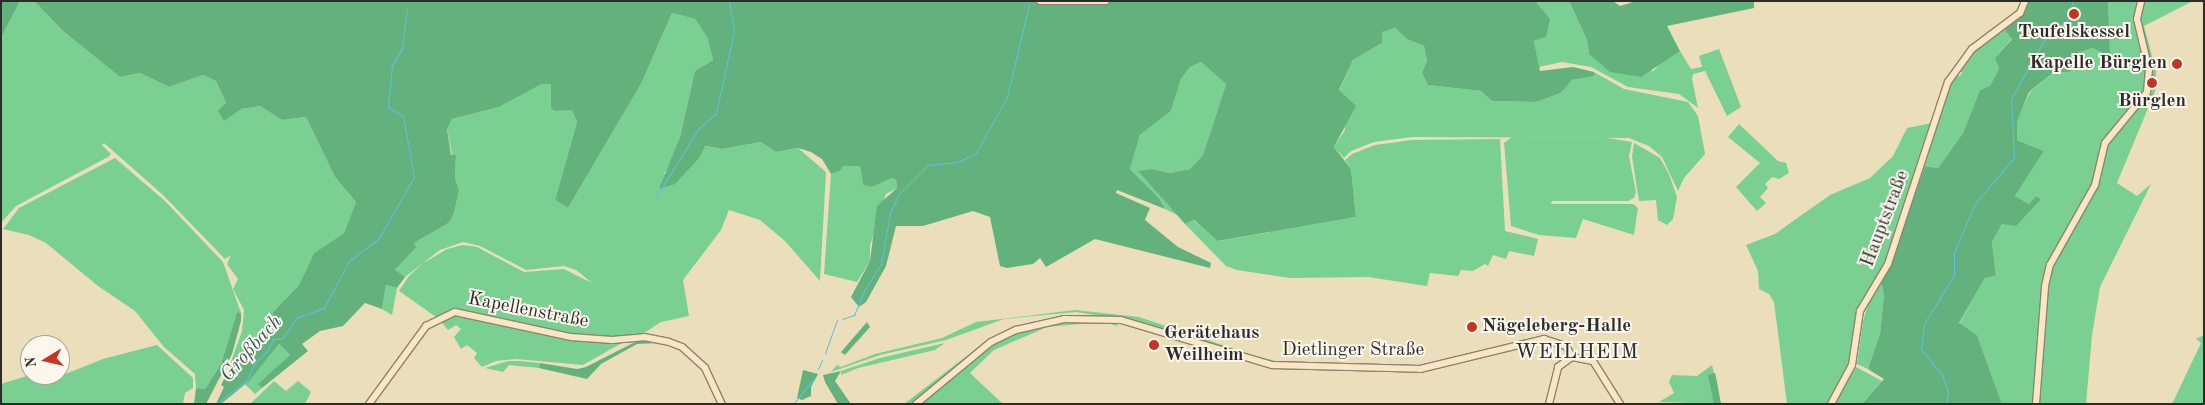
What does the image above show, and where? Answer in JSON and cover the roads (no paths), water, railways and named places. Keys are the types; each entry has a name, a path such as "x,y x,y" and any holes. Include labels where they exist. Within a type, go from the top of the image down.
{"street":[{"path":"1040,1 1106,1"},
{"name":"Hauptstraße","path":"1830,404 1852,365 1860,311 1888,264 1924,162 1943,92 1955,70 1972,49 2020,13 2025,1"},
{"path":"2036,404 2045,286 2050,265 2095,185 2105,143 2147,92 2149,70 2137,19 2141,1"},
{"name":"Kapellenstraße","path":"369,404 426,326 455,312 571,337 612,340 644,336 669,342 682,347 705,368 722,404"},
{"name":"Dietlinger Straße","path":"916,404 976,352 1016,330 1064,319 1099,318 1146,326 1272,365 1420,369 1544,338 1566,346 1572,357"},
{"path":"1549,404 1558,367 1572,357 1593,361 1620,404"}],"waterway":[{"path":"656,197 699,128 716,113 734,31 729,1"},
{"path":"1946,404 1948,392 1942,375 1921,349 1924,324 1954,275 1954,252 1976,202 2014,158 2011,99 2044,40 2074,14 2072,1"},
{"path":"842,319 854,315 865,289 881,264 890,213 899,194 928,165 957,162 976,153 1007,97 1029,5"},
{"name":"Großbach","path":"217,404 247,380 254,364 267,351 273,339 282,339 296,318 324,308 349,261 379,238 414,177 403,116 388,107 392,65 402,49 407,9"},
{"path":"825,353 837,320"},
{"path":"818,369 822,360"},
{"path":"793,404 816,377"}],"place":[{"name":"Teufelskessel","path":"2074,14"},
{"name":"Kapelle Bürglen","path":"2177,64"},
{"name":"Bürglen","path":"2152,83"},
{"name":"Nägeleberg-Halle","path":"1472,327"},
{"name":"Gerätehaus Weilheim","path":"1154,345"}],"district":[{"name":"WEILHEIM","path":"1577,353"}]}
